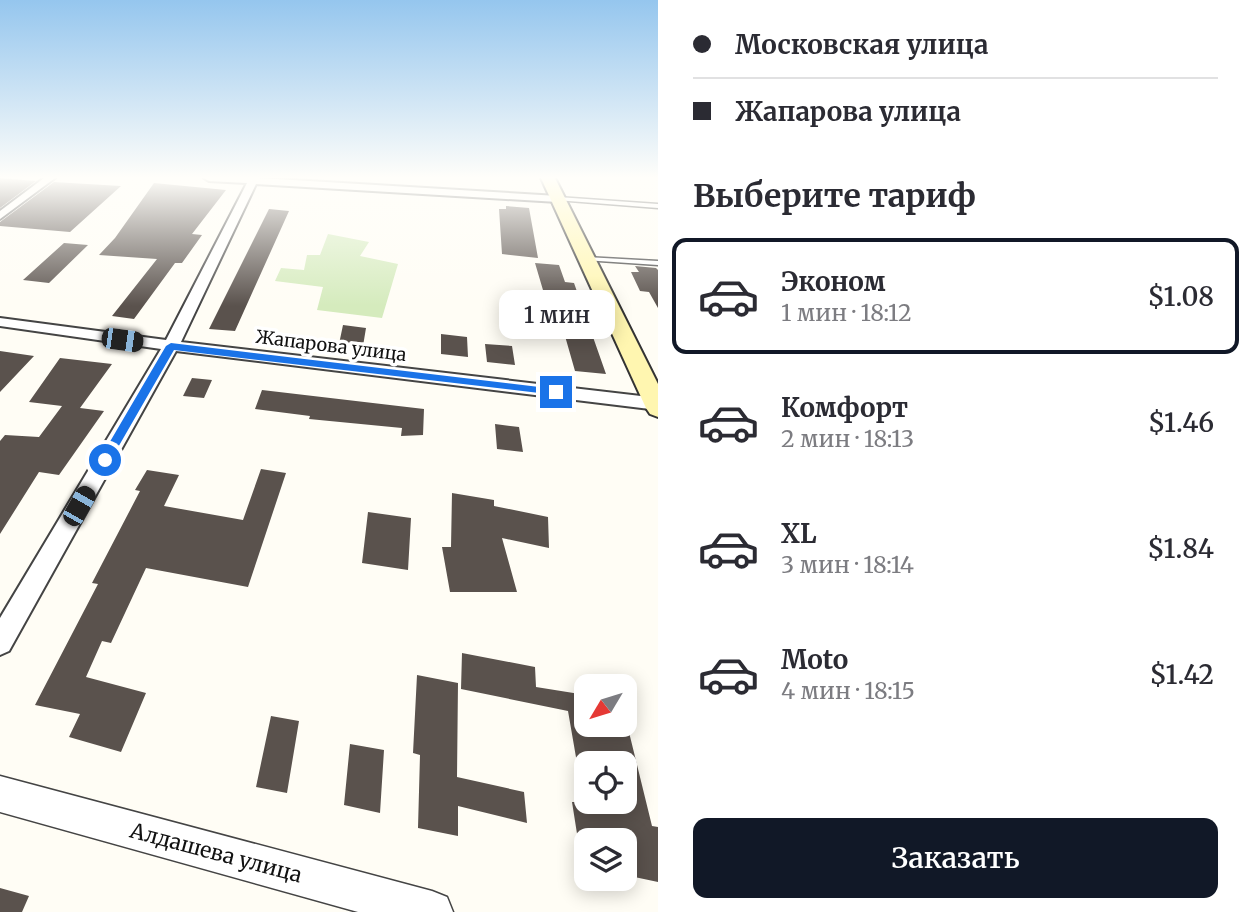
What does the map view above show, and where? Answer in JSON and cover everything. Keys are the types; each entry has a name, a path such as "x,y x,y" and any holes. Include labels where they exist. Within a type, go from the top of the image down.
{"main road":[{"path":"568,221 657,405"}],"street":[{"path":"0,642 171,346 233,221"},
{"name":"Жапарова улица","path":"0,322 171,346 657,405"},
{"name":"Алдашева улица","path":"0,794 432,912"}],"lane":[{"path":"586,259 658,263"}],"green space":[{"path":"328,234 369,242 360,256 398,264 382,318 317,310 323,287 275,281 281,268 304,270 307,255 320,255"}],"building":[{"path":"83,221 70,232 0,226 0,222"},
{"path":"127,221 202,221 192,234 202,235 182,263 175,263 134,319 112,316 157,259 99,255"},
{"path":"263,221 285,221 235,331 209,329"},
{"path":"500,221 531,221 538,258 502,254"},
{"path":"64,243 88,245 49,283 23,280"},
{"path":"535,263 559,265 565,282 574,283 606,374 575,371 557,308 548,307"},
{"path":"635,266 658,270 658,308 649,292 640,291 631,272 639,272"},
{"path":"343,325 366,328 363,346 339,344"},
{"path":"441,334 467,337 468,357 441,354"},
{"path":"485,344 512,346 515,365 487,362"},
{"path":"0,351 34,356 0,392"},
{"path":"60,358 112,364 80,408 104,411 59,475 39,472 0,534 0,441 5,435 39,437 62,406 29,402"},
{"path":"192,378 212,380 204,398 183,396"},
{"path":"262,390 424,409 423,435 401,436 402,428 309,419 310,416 255,409"},
{"path":"495,424 519,427 523,452 497,449"},
{"path":"261,469 286,473 248,587 146,568 111,643 102,641 86,677 146,693 121,752 69,737 80,714 35,705 98,584 92,583 140,491 135,490 147,470 179,475 164,506 243,520"},
{"path":"452,493 494,500 494,506 548,517 549,548 502,538 517,592 450,592 442,547 451,547"},
{"path":"368,512 411,518 408,570 362,563"},
{"path":"462,653 535,667 536,687 574,693 574,737 630,737 634,751 575,751 568,711 461,689"},
{"path":"417,675 458,683 457,777 524,792 527,823 458,806 458,836 418,828 420,755 413,753"},
{"path":"271,716 299,721 287,793 256,787"},
{"path":"350,744 384,750 380,813 344,805"},
{"path":"637,765 652,826 658,827 658,882 637,878 637,828 576,828 572,802 574,814 637,814"},
{"path":"0,888 29,896 22,912 0,912"}],"route":[{"path":"105,460 171,346 556,392"}]}
